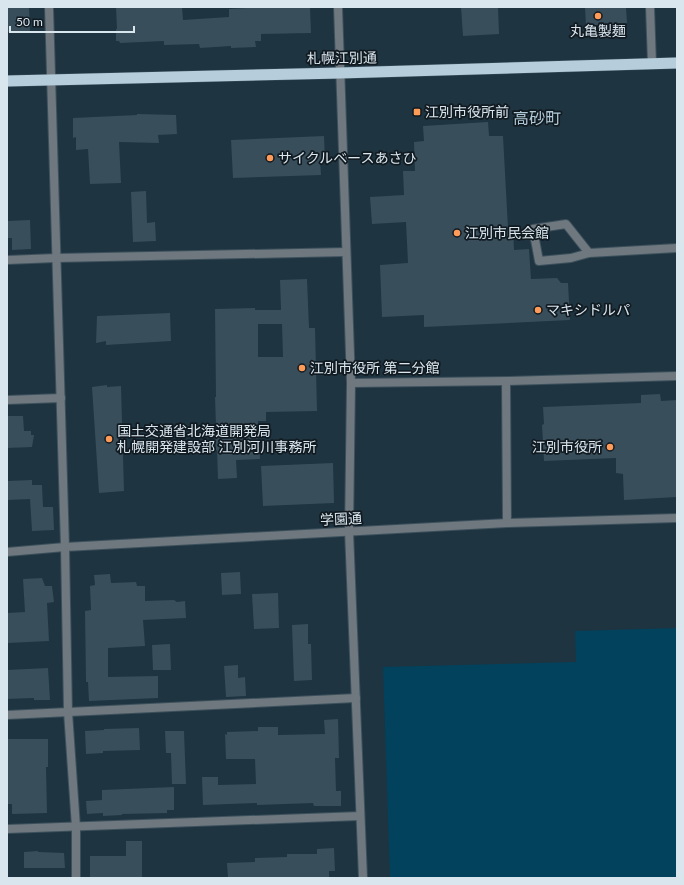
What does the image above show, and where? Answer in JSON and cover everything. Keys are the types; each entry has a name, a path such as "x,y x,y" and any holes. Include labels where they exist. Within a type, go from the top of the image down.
{"highway":[{"name":"札幌江別通","path":"7,81 677,63"}],"street":[{"path":"49,7 61,398 68,712 76,827 76,878"},
{"path":"338,7 351,383 349,532 363,878"},
{"path":"650,7 652,64"},
{"path":"589,253 566,224 533,230 539,261 571,258 589,253 677,248"},
{"path":"7,260 346,252"},
{"path":"351,383 506,381 677,376"},
{"path":"506,381 507,523"},
{"path":"7,400 61,398"},
{"name":"学園通","path":"7,552 65,547 507,523 677,518"},
{"path":"7,715 356,698"},
{"path":"7,829 360,816"}],"shaded area":[{"path":"677,628 677,878 390,878 383,667 576,662 575,631"}],"building":[{"path":"7,7 29,7 30,31 7,32"},
{"path":"116,7 182,7 183,20 229,17 229,9 310,7 311,33 261,34 261,41 255,41 256,47 231,48 231,46 200,48 199,44 164,45 164,41 120,43 119,41 116,41"},
{"path":"461,7 498,7 499,34 463,36"},
{"name":"丸亀製麺","path":"585,7 626,7 627,23 586,26"},
{"path":"137,114 176,115 177,134 158,135 159,143 119,142 121,183 90,184 88,149 76,150 76,137 73,138 73,118"},
{"path":"488,122 489,136 503,136 508,228 513,228 514,250 529,249 531,279 557,278 561,283 568,283 570,320 424,327 424,315 382,317 380,265 408,263 406,222 372,224 370,197 404,195 403,171 415,171 414,142 424,141 423,126"},
{"path":"324,136 325,160 320,160 321,175 233,178 231,140"},
{"path":"146,191 147,223 155,222 156,241 133,242 131,192"},
{"path":"30,220 31,249 12,250 12,238 7,238 7,221"},
{"path":"307,279 309,328 315,328 317,411 266,412 266,421 258,421 260,459 236,460 237,478 218,479 215,426 215,309 255,308 255,310 281,310 280,280","holes":["258,324 282,324 283,357 258,357"]},
{"path":"170,313 171,341 106,345 106,341 96,343 97,316"},
{"path":"107,385 107,387 121,386 124,491 99,493 92,387"},
{"name":"江別市役所","path":"660,394 661,401 677,400 677,497 624,500 623,474 616,473 616,458 544,461 542,425 544,424 543,407 641,403 641,395"},
{"path":"7,416 23,416 24,431 31,431 31,435 34,435 32,447 7,448"},
{"path":"333,463 334,503 263,506 261,466"},
{"path":"32,480 32,485 42,485 43,507 53,507 54,530 32,531 30,499 8,500 7,481"},
{"path":"240,572 241,594 222,595 221,573"},
{"path":"110,574 111,583 136,582 137,586 145,586 145,601 185,601 186,618 143,620 145,646 108,648 108,677 158,676 158,698 89,701 88,682 86,682 85,611 91,610 90,586 95,585 94,575"},
{"path":"42,578 45,586 52,586 54,602 47,603 49,641 7,643 7,613 25,612 23,579"},
{"path":"278,593 279,628 254,629 252,594"},
{"path":"308,624 308,644 311,644 312,680 294,681 292,625"},
{"path":"170,644 171,670 153,670 152,645"},
{"path":"238,665 238,678 245,677 246,696 226,697 224,666"},
{"path":"48,668 50,700 34,700 34,698 7,699 7,670"},
{"path":"338,719 339,758 335,758 336,791 341,791 341,806 314,806 313,803 203,805 202,777 218,777 218,785 256,784 255,759 226,759 225,734 227,735 227,732 258,731 258,727 278,727 278,735 325,734 324,720"},
{"path":"139,728 140,750 103,751 103,753 86,754 85,731"},
{"path":"165,731 184,731 186,784 172,784 171,753 166,753"},
{"path":"7,739 48,739 48,767 46,767 47,813 12,814 12,804 7,804"},
{"path":"174,787 174,810 167,810 167,813 103,816 103,813 87,814 86,801 102,800 102,790"},
{"path":"126,841 142,841 142,878 90,878 90,856 126,856"},
{"path":"334,848 335,871 329,871 329,878 228,878 227,863 255,862 255,858 287,857 287,854 317,854 317,849"},
{"path":"38,851 64,853 65,868 24,868 24,852"}],"place":[{"name":"丸亀製麺","path":"598,16"},
{"name":"江別市役所前","path":"417,112"},
{"name":"サイクルベースあさひ","path":"270,158"},
{"name":"江別市民会館","path":"457,233"},
{"name":"マキシドルパ","path":"538,310"},
{"name":"江別市役所 第二分館","path":"302,368"},
{"name":"国土交通省北海道開発局 札幌開発建設部 江別河川事務所","path":"109,439"},
{"name":"江別市役所","path":"610,447"}],"district":[{"name":"高砂町","path":"537,118"}]}
